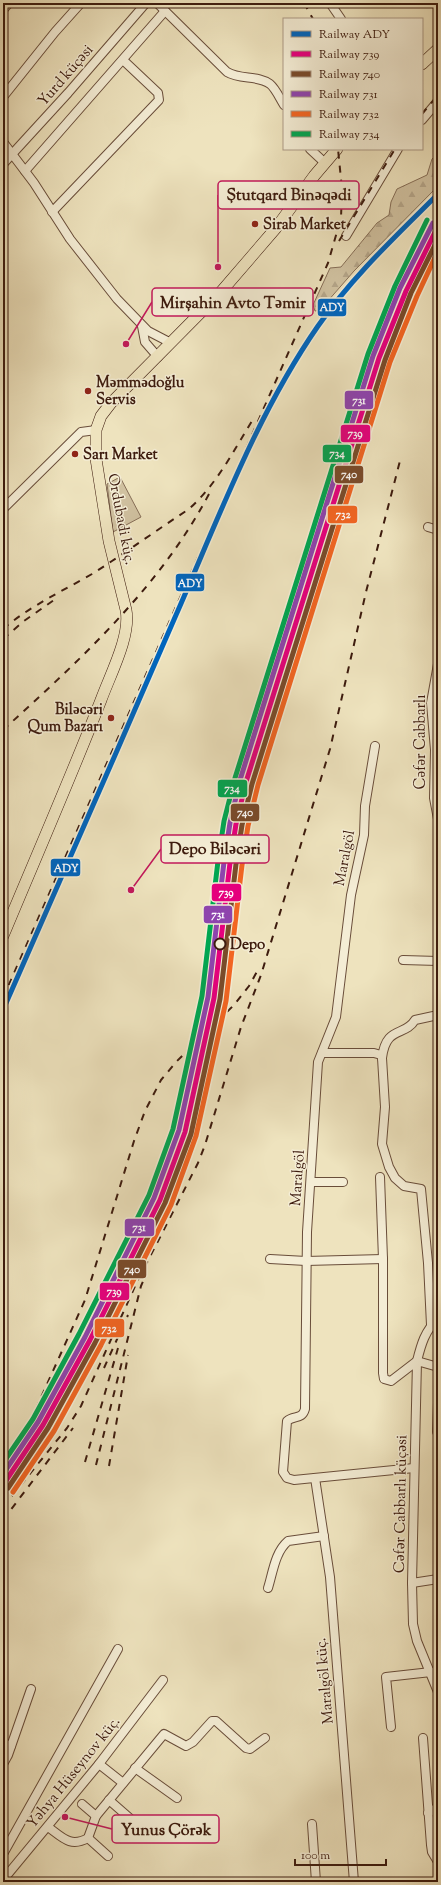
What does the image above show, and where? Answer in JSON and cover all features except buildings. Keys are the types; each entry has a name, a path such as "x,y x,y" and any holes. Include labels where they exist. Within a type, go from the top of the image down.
{"main road":[{"path":"423,63 438,49"},
{"name":"Ordubadi küç.","path":"3,936 94,715 122,643 127,623 126,610 113,559 104,514 96,459 96,430 101,416 111,403 220,293 262,244 336,150"}],"street":[{"path":"3,10 9,3"},
{"path":"3,97 55,32 81,3"},
{"name":"Yurd küçəsi","path":"3,164 146,3"},
{"path":"330,3 340,18"},
{"path":"26,171 123,60 162,6 227,72 239,78 265,81 272,87 283,104"},
{"path":"52,212 159,100 158,93 123,60"},
{"path":"423,119 438,101"},
{"path":"3,142 26,171 52,212 91,266 117,299 142,326 153,334 171,343"},
{"path":"311,150 325,163"},
{"path":"346,236 397,150"},
{"path":"142,326 145,342 158,356"},
{"path":"3,509 81,432 96,430"},
{"path":"428,527 438,530"},
{"name":"Cəfər Cabbarlı","path":"438,664 431,703 435,750 434,798 438,819"},
{"name":"Maralgöl","path":"375,746 365,806 364,835 351,895 336,1017 318,1062 306,1261 305,1409 304,1414 300,1417 287,1421 283,1472 287,1478 294,1480 414,1468"},
{"path":"403,960 438,961"},
{"path":"431,1325 428,1263 421,1189 404,1186 395,1178 389,1167 382,1144 385,1107 382,1058 383,1046 393,1034 411,1025 418,1018 438,1015"},
{"path":"322,1053 374,1053 381,1055 382,1058"},
{"path":"380,1177 383,1259 384,1379 391,1381 417,1361 438,1367"},
{"path":"311,1182 343,1182"},
{"path":"270,1259 306,1261 383,1259"},
{"name":"Cəfər Cabbarlı küçəsi","path":"438,1319 431,1325 422,1342 417,1361 412,1583 413,1624 417,1641 438,1692"},
{"path":"437,1432 438,1403"},
{"name":"Maralgöl küç.","path":"315,1478 330,1577 354,1882"},
{"path":"268,1588 278,1552 284,1544 288,1541 324,1536"},
{"path":"412,1583 438,1579"},
{"path":"3,1854 118,1649"},
{"path":"391,1728 386,1677 431,1672"},
{"name":"Yəhya Hüseynov küç.","path":"3,1880 48,1827 163,1680"},
{"path":"3,1764 31,1689"},
{"path":"88,1838 96,1816 164,1734 186,1746 193,1742 212,1721 216,1721 246,1748 250,1749 265,1738"},
{"path":"423,1738 428,1814 434,1844 432,1852 438,1862"},
{"path":"3,1743 11,1746"},
{"path":"98,1764 123,1783"},
{"path":"135,1768 177,1798"},
{"path":"109,1800 134,1821 137,1828 132,1835"},
{"path":"82,1804 96,1816"},
{"path":"428,1814 438,1807"},
{"path":"312,1824 316,1882"},
{"path":"48,1827 69,1842 88,1838"},
{"path":"88,1838 108,1856"}],"green space":[{"path":"438,153 438,186 354,271 320,310 315,311 313,305 330,268 341,267 377,223 389,215 391,202 397,189 427,175 432,159"},
{"path":"120,477 141,517 113,532 107,484"}],"railway":[{"path":"304,3 312,18"},
{"path":"423,113 438,95"},
{"path":"3,998 328,263 341,218 342,189 338,150"},
{"path":"339,241 394,150"},
{"path":"3,629 35,606 117,558 189,509 199,500 216,479 252,421"},
{"path":"3,1507 67,1428 81,1406 136,1284 198,1163 205,1145 241,1027 261,975 330,749 366,592 401,457"},
{"path":"3,730 61,677 143,591 189,528 209,494"},
{"path":"3,639 24,621 54,600"},
{"path":"3,1471 34,1413 85,1300 134,1141 145,1111 161,1080 177,1061 234,1005 249,986 259,968"},
{"path":"96,1465 141,1286 145,1277"},
{"path":"104,1368 128,1315"},
{"path":"85,1462 118,1348"},
{"path":"109,1466 128,1355"},
{"path":"3,1520 73,1428"}],"rail line":[{"name":"ADY","path":"3,1010 240,467 276,394 296,360 331,308 375,257 438,194"},
{"name":"734","path":"3,1463 33,1419 79,1334 149,1195 173,1129 202,996 224,821 235,778 368,354 395,286 427,220"},
{"name":"731","path":"3,1474 38,1422 85,1337 154,1198 179,1130 208,997 224,862 230,823 240,780 373,356 400,288 433,223"},
{"name":"739","path":"3,1485 43,1425 90,1340 160,1200 185,1132 214,998 230,863 236,824 246,782 379,358 406,291 438,226"},
{"name":"740","path":"8,1488 48,1428 95,1343 165,1203 191,1134 220,999 236,864 242,825 252,784 385,360 411,293 438,239"},
{"name":"732","path":"13,1492 54,1431 101,1345 171,1205 196,1136 226,1001 242,865 248,826 258,785 390,362 417,296 438,251"}],"place":[{"name":"Sirab Market","path":"255,224"},
{"name":"Ştutqard Binəqədi","path":"218,267"},
{"name":"Mirşahin Avto Təmir","path":"126,344"},
{"name":"Məmmədoğlu Servis","path":"88,391"},
{"name":"Sarı Market","path":"75,454"},
{"name":"Biləcəri Qum Bazarı","path":"111,718"},
{"name":"Depo Biləcəri","path":"131,890"},
{"name":"Depo","path":"220,944"},
{"name":"Yunus Çörək","path":"65,1817"}]}
